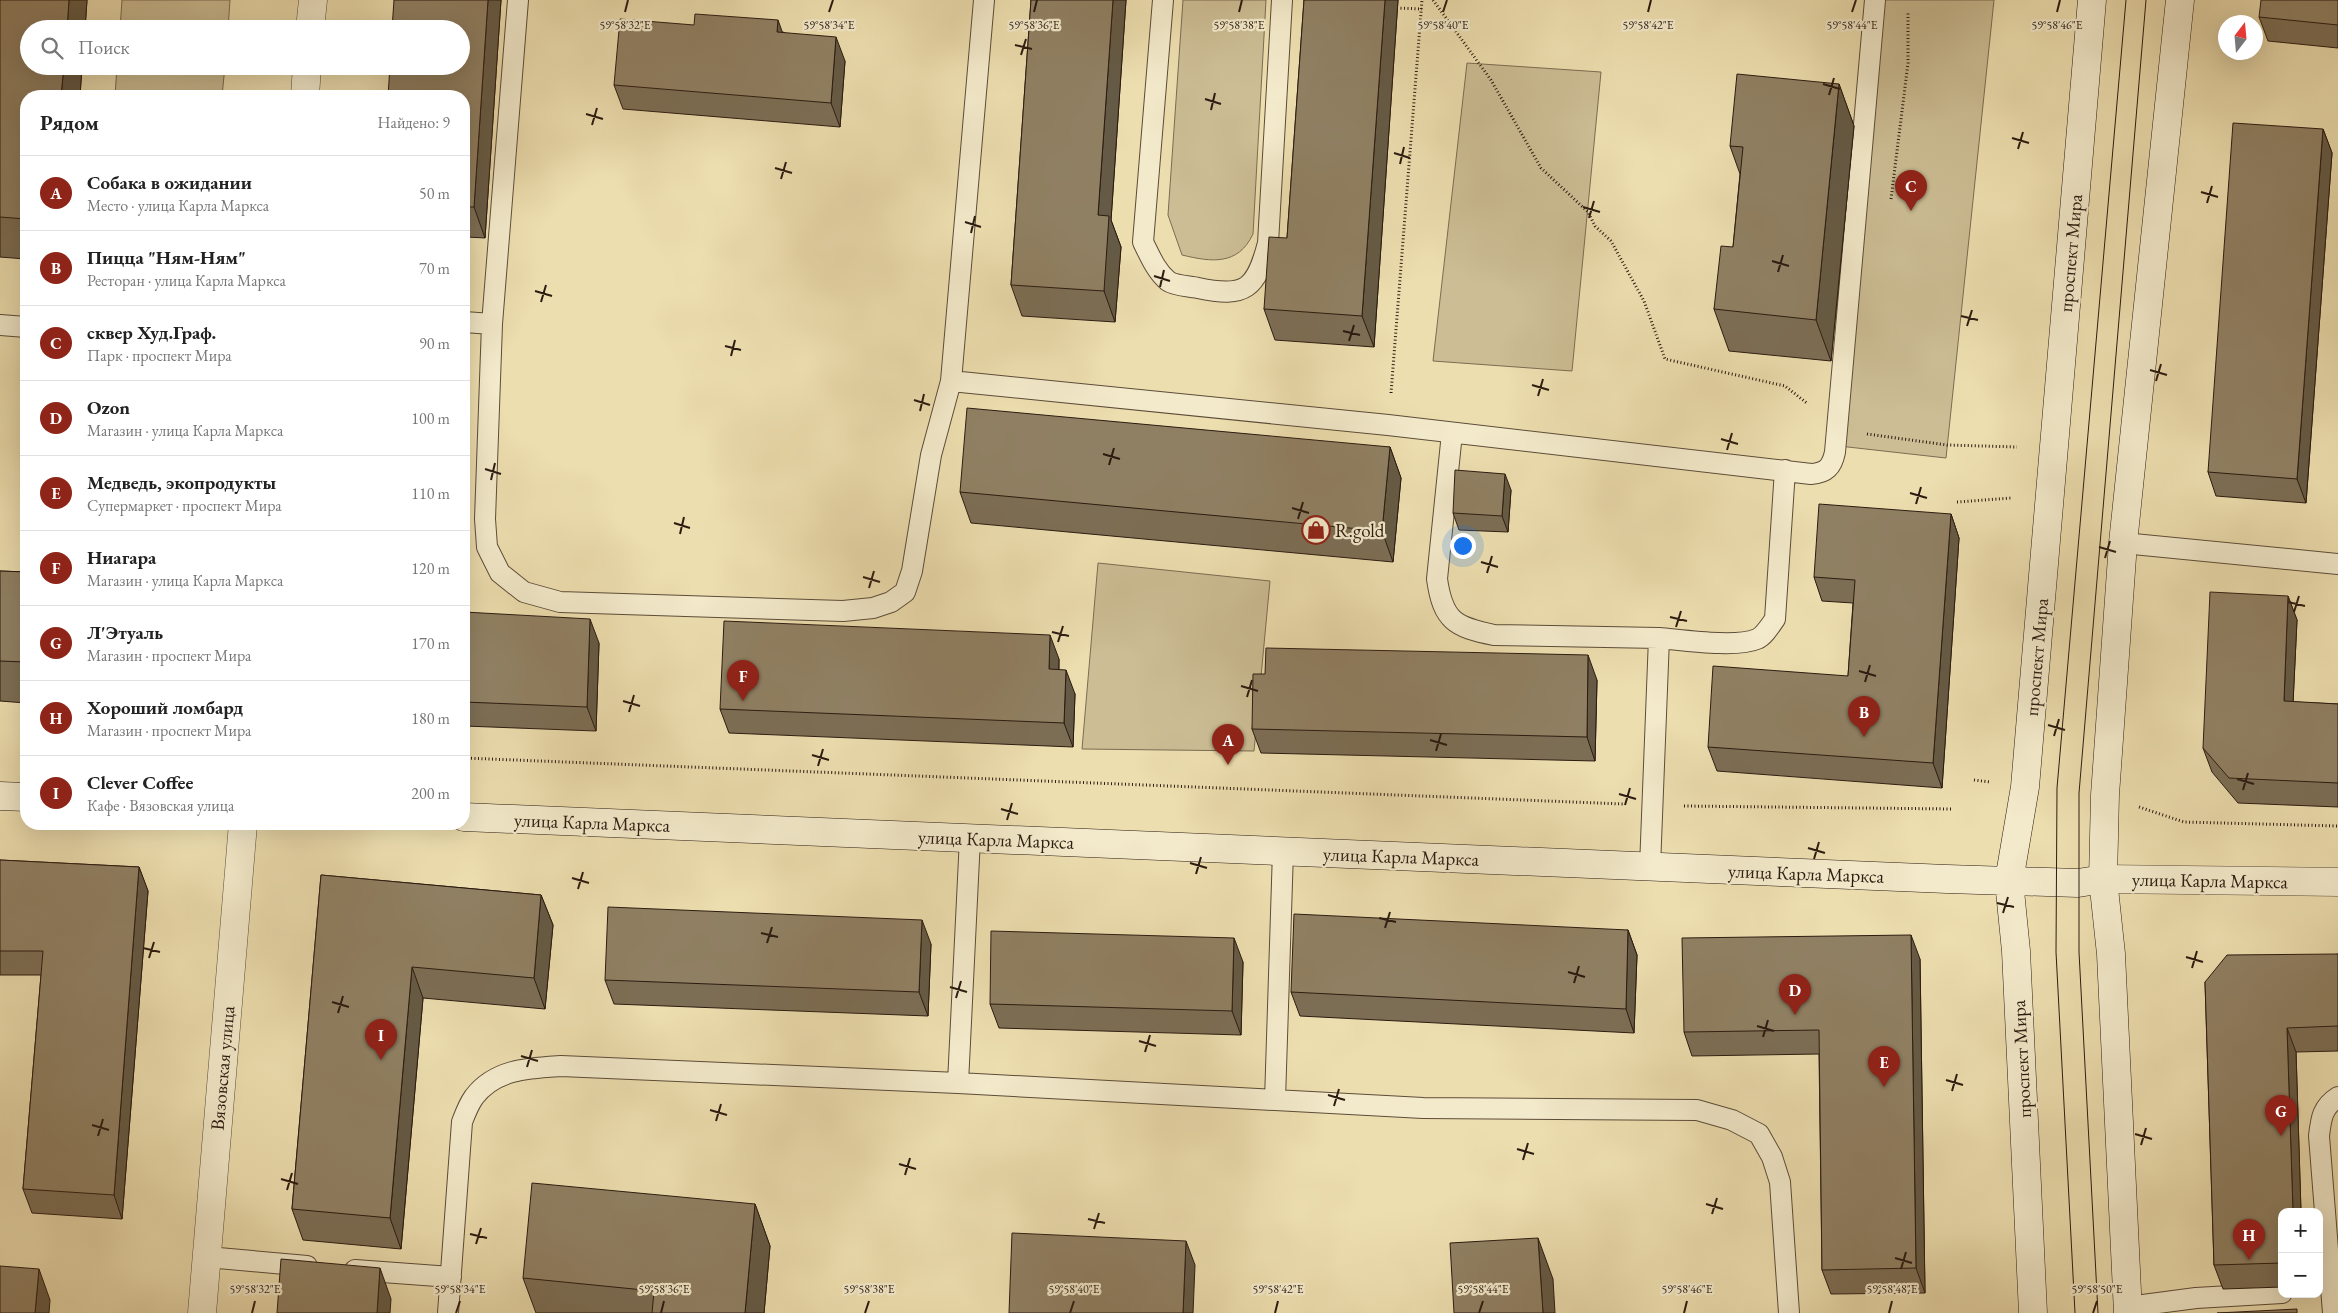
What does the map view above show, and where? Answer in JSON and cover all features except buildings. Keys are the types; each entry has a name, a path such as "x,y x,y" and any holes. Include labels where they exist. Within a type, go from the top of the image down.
{"main road":[{"path":"311,20 312,0"},
{"name":"проспект Мира","path":"2033,1313 2016,951 2009,881 2025,787 2092,0"},
{"path":"2128,1310 2111,954 2103,879 2105,795 2123,543 2180,0"},
{"path":"305,90 306,75"},
{"path":"0,796 20,797"},
{"name":"улица Карла Маркса","path":"470,817 2009,881 2078,883 2103,879 2338,882"},
{"name":"Вязовская улица","path":"202,1313 243,830"}],"lane":[{"path":"518,0 492,324 486,519 487,547 500,573 524,592 560,602 843,611 873,608 891,602 905,592 912,571 931,455 951,381 984,0"},
{"path":"1163,0 1143,242 1157,269 1170,282 1217,292 1235,291 1250,284 1261,271 1268,243 1282,0"},
{"path":"951,381 1388,425 1811,474 1822,473 1830,468 1836,452 1875,0"},
{"path":"470,322 492,324"},
{"path":"0,324 20,326"},
{"path":"1452,433 1438,579 1440,598 1445,612 1457,623 1471,630 1494,635 1659,638 1739,643 1757,639 1775,619 1785,470"},
{"path":"2123,543 2338,564"},
{"path":"1650,866 1659,638"},
{"path":"958,1083 970,838"},
{"path":"1275,1100 1283,851"},
{"path":"448,1313 462,1122 474,1097 494,1079 522,1069 560,1066 958,1083 1423,1108 1697,1110 1732,1120 1759,1134 1772,1157 1780,1182 1789,1313"},
{"path":"2333,1313 2325,1291 2319,1136 2321,1114 2330,1102 2338,1097"},
{"path":"207,1257 450,1278"},
{"path":"2128,1310 2196,1298 2278,1293"}],"path":[{"path":"1388,425 1422,0"},
{"path":"1433,0 1491,80 1508,113 1541,168 1588,212 1595,226 1611,241 1644,301 1665,359 1785,386 1832,422 1837,429 1947,445 2018,447"},
{"path":"1397,8 1422,9"},
{"path":"1956,502 2011,498"},
{"path":"470,758 1653,806 1953,809"},
{"path":"2105,795 2184,822 2338,826"}],"shaded area":[{"path":"122,0 230,0 229,20 121,20"},
{"path":"1183,0 1266,0 1253,234 1240,252 1232,257 1223,259 1213,260 1182,255 1168,215"},
{"path":"1867,0 1994,0 1946,458 1830,445"},
{"path":"1467,63 1601,72 1572,371 1433,361"},
{"path":"116,75 224,75 223,90 115,90"},
{"path":"1098,563 1270,581 1254,751 1082,749"}],"tram line":[{"path":"2075,1313 2056,952 2057,788 2126,0"},
{"path":"2098,1313 2079,952 2079,793 2146,0"}],"place":[{"name":"сквер Худ.Граф.","path":"1911,211"},
{"name":"R.gold","path":"1316,530"},
{"name":"Ниагара","path":"743,701"},
{"name":"Пицца \"Ням-Ням\"","path":"1864,737"},
{"name":"Собака в ожидании","path":"1228,765"},
{"name":"Ozon","path":"1795,1015"},
{"name":"Clever Coffee","path":"381,1060"},
{"name":"Медведь, экопродукты","path":"1884,1087"},
{"name":"Л'Этуаль","path":"2281,1136"},
{"name":"Хороший ломбард","path":"2249,1260"}]}
